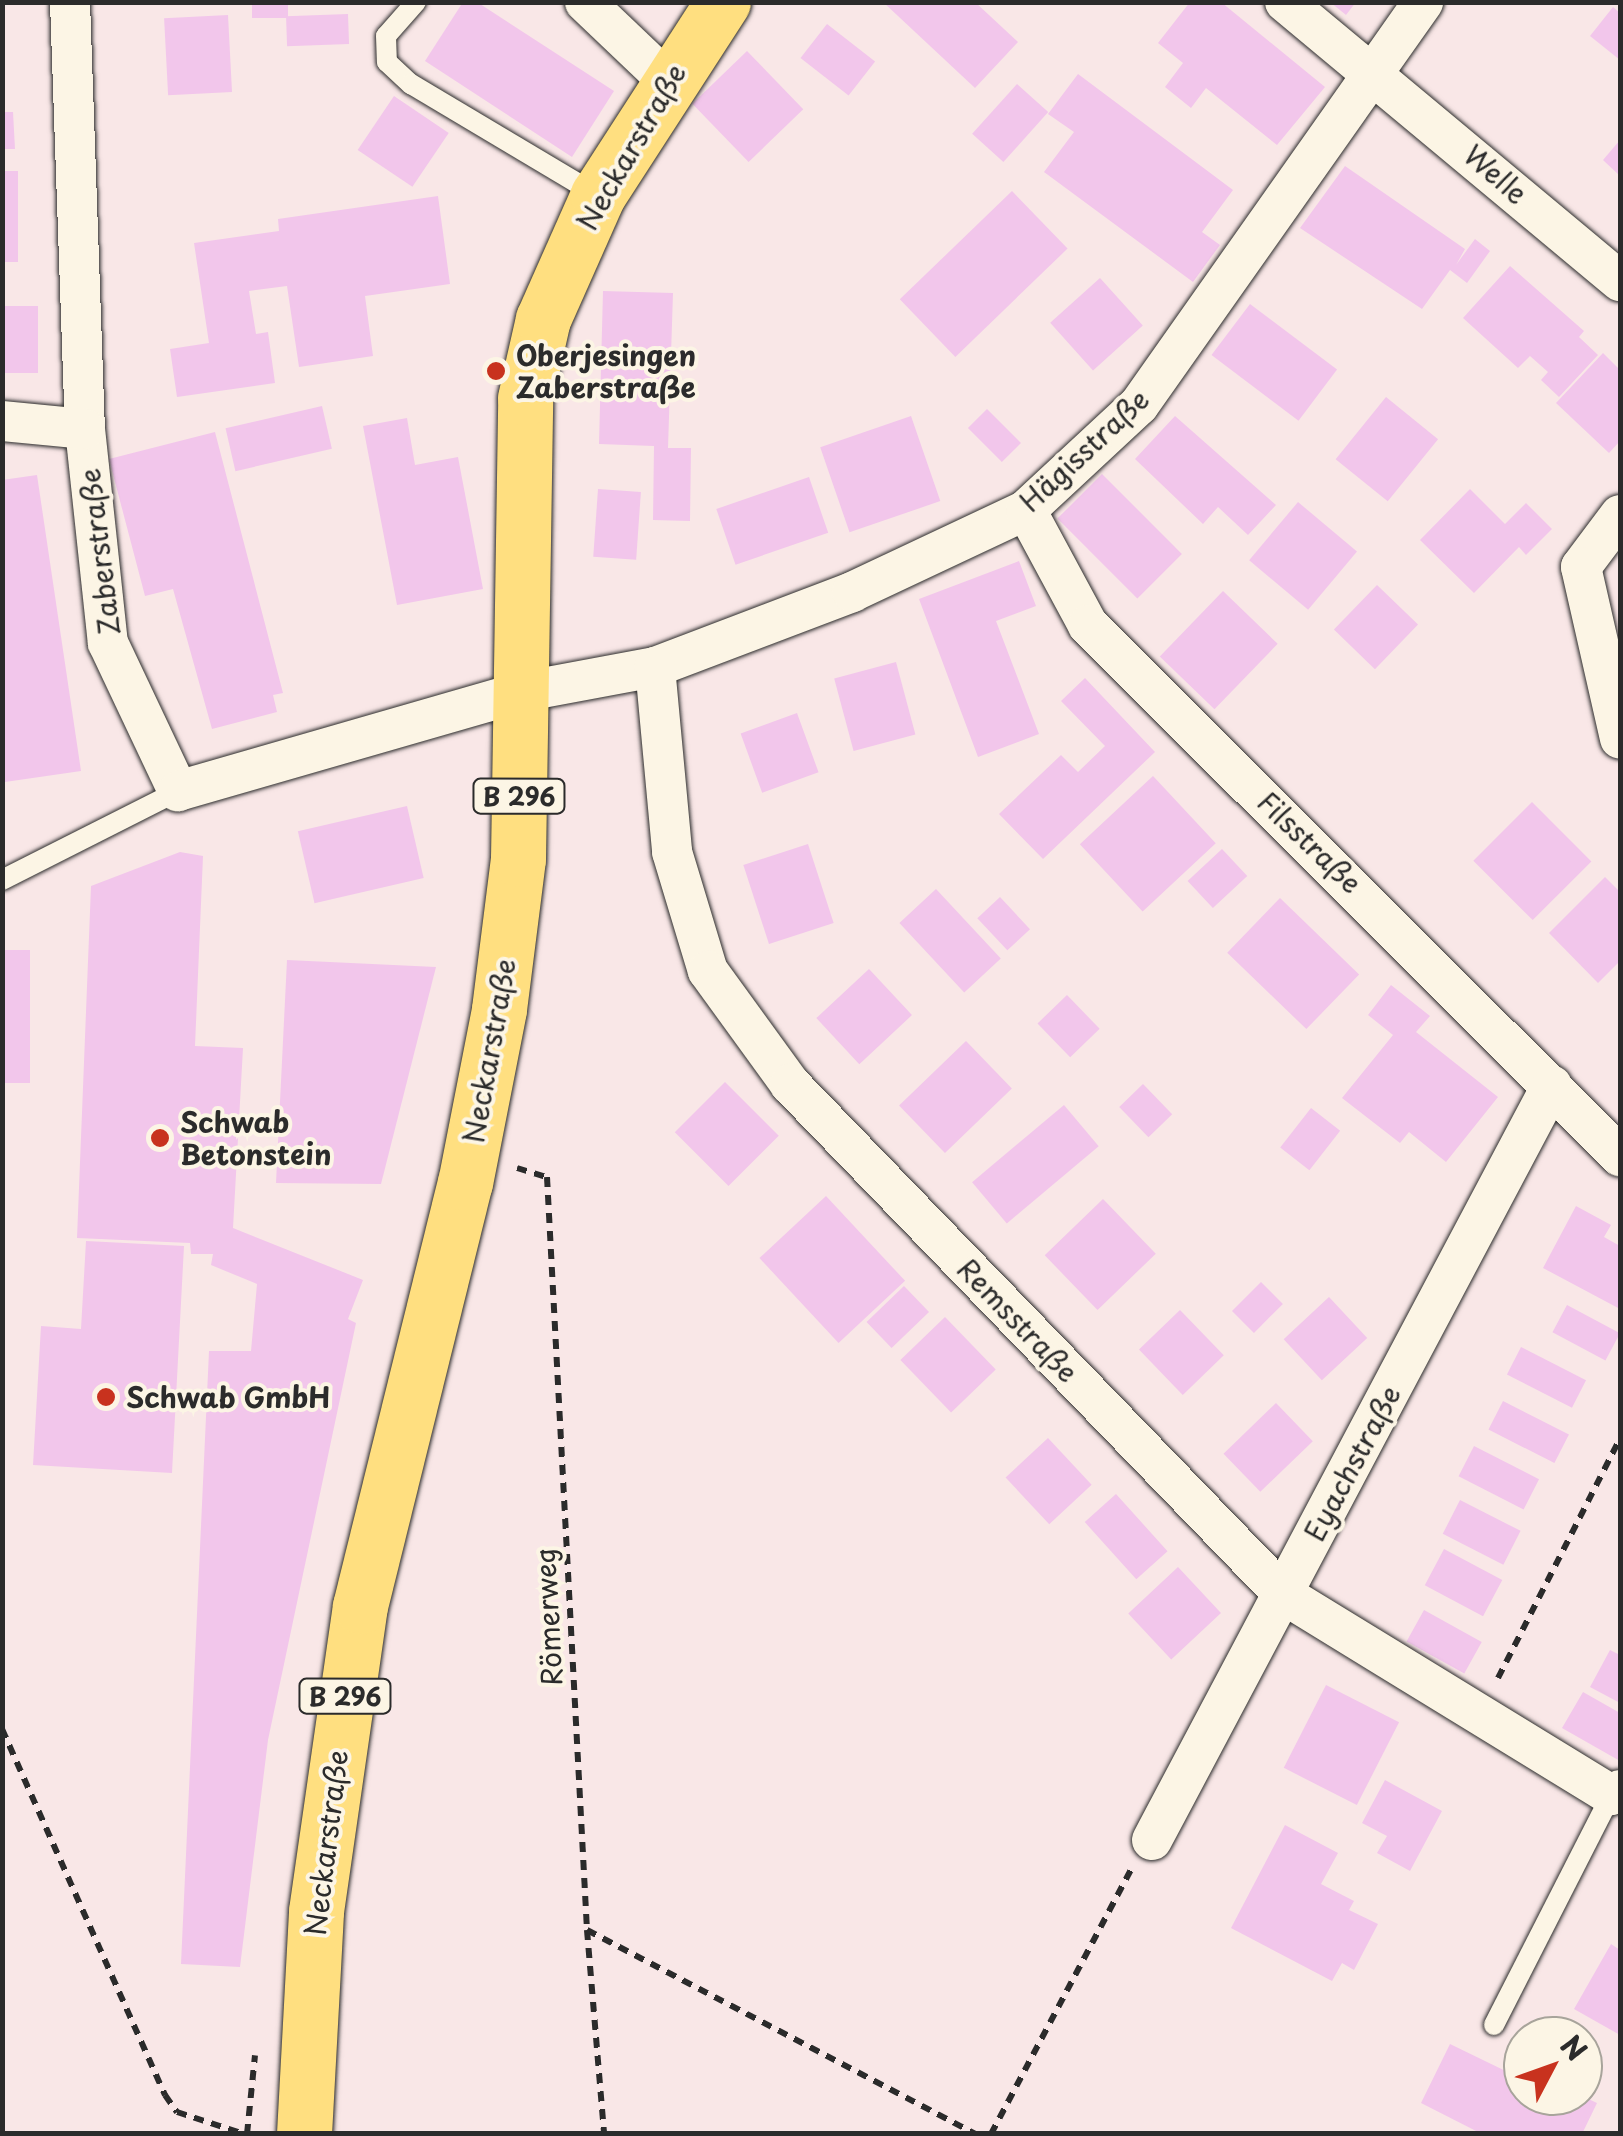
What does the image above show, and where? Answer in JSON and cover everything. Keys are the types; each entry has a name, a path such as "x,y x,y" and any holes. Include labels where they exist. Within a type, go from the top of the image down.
{"main road":[{"name":"Neckarstraße","path":"304,2134 316,1911 346,1684 394,1450 471,1154 495,1043 518,859 525,398 543,319 598,195 666,80 723,2"}],"street":[{"name":"Zaberstraße","path":"70,2 85,428 108,644 178,791"},
{"path":"585,2 666,80"},
{"name":"Welle","path":"1286,2 1372,68 1620,281"},
{"name":"Hägisstraße","path":"520,692 655,667 852,592 1026,510 1139,405 1372,68 1423,2"},
{"path":"2,421 85,428"},
{"name":"Filsstraße","path":"1026,510 1088,625 1620,1156"},
{"path":"1620,515 1581,567 1620,739"},
{"name":"Remsstraße","path":"655,667 672,852 708,970 790,1084 1283,1594 1478,1716 1616,1792"},
{"path":"178,791 520,692"},
{"name":"Eyachstraße","path":"1152,1840 1552,1085"}],"lane":[{"path":"416,2 386,36 387,62 411,84 598,195"},
{"path":"2,880 178,791"},
{"path":"1494,2025 1616,1792"}],"path":[{"name":"Römerweg","path":"471,1154 547,1178 587,1930 604,2134"},
{"path":"1478,1716 1620,1439"},
{"path":"2,1729 165,2095 177,2112 244,2134"},
{"path":"991,2134 1152,1840"},
{"path":"587,1930 974,2134"}],"building":[{"path":"252,2 288,2 288,18 252,18"},
{"path":"463,2 477,2 614,91 572,157 425,61"},
{"path":"883,2 975,2 1018,42 975,88"},
{"path":"1190,2 1221,2 1325,87 1277,145 1206,88 1191,108 1165,87 1183,63 1158,43"},
{"path":"1330,2 1356,2 1346,15"},
{"path":"1613,7 1620,13 1620,60 1590,36"},
{"path":"348,14 349,44 287,46 286,16"},
{"path":"228,15 232,92 168,95 164,18"},
{"path":"827,24 875,62 849,95 801,58"},
{"path":"747,51 803,109 749,162 692,104"},
{"path":"1078,74 1233,190 1202,232 1220,245 1193,282 1044,172 1074,132 1048,114"},
{"path":"1017,84 1048,112 1003,162 972,134"},
{"path":"394,96 449,133 412,187 358,150"},
{"path":"2,112 13,112 15,149 2,149"},
{"path":"1620,140 1620,176 1603,160"},
{"path":"1345,166 1465,249 1456,265 1475,239 1490,251 1467,283 1450,270 1422,309 1300,228"},
{"path":"2,171 18,171 18,262 2,262"},
{"path":"1012,191 1068,249 955,357 900,299"},
{"path":"438,196 450,284 365,296 373,356 299,367 287,286 249,291 256,334 268,332 275,383 177,397 170,349 209,343 194,243 279,231 278,219"},
{"path":"1510,266 1584,331 1579,337 1598,355 1559,397 1541,380 1548,372 1530,356 1518,368 1463,318"},
{"path":"1100,278 1143,326 1093,370 1050,323"},
{"path":"603,291 673,293 668,448 691,448 690,521 653,520 654,446 599,444"},
{"path":"1250,304 1337,370 1299,421 1211,355"},
{"path":"2,306 38,306 38,373 2,373"},
{"path":"1603,353 1620,370 1620,441 1609,453 1556,403"},
{"path":"1386,397 1438,439 1388,501 1336,459"},
{"path":"322,406 332,449 235,471 226,428"},
{"path":"987,409 1021,443 1002,462 968,428"},
{"path":"911,416 940,501 850,532 820,447"},
{"path":"1175,416 1276,505 1248,535 1218,507 1203,524 1135,459"},
{"path":"407,418 415,465 458,457 483,589 397,605 363,426"},
{"path":"215,432 283,693 273,695 277,712 212,729 173,589 145,596 109,459"},
{"path":"1102,474 1182,554 1137,598 1057,519"},
{"path":"37,475 81,771 5,782 2,480"},
{"path":"809,477 828,533 736,565 716,509"},
{"path":"598,489 641,492 636,560 593,557"},
{"path":"1470,489 1505,524 1526,503 1552,529 1526,555 1519,547 1474,593 1420,540"},
{"path":"1298,502 1357,551 1308,610 1249,560"},
{"path":"1019,561 1036,606 996,621 1039,734 978,757 919,599"},
{"path":"1377,585 1418,625 1375,669 1334,630"},
{"path":"1223,591 1278,644 1214,709 1160,656"},
{"path":"896,662 915,734 854,751 834,679"},
{"path":"1085,678 1155,752 1043,859 999,814 1061,755 1078,772 1105,746 1061,701"},
{"path":"797,713 819,772 762,793 741,734"},
{"path":"1153,776 1216,843 1143,911 1080,844"},
{"path":"1532,802 1591,861 1533,920 1473,861"},
{"path":"407,806 424,878 315,903 298,831"},
{"path":"808,844 834,923 769,944 743,865"},
{"path":"1222,849 1247,876 1213,908 1188,881"},
{"path":"180,852 203,856 195,1046 243,1048 233,1228 363,1280 348,1319 356,1323 268,1740 240,1967 181,1964 209,1351 251,1351 257,1284 211,1265 213,1254 191,1254 190,1243 77,1238 91,886"},
{"path":"1605,877 1620,892 1620,961 1598,983 1549,933"},
{"path":"936,889 1001,958 964,993 899,923"},
{"path":"1000,897 1030,929 1007,950 977,918"},
{"path":"1280,898 1359,974 1306,1029 1227,953"},
{"path":"2,950 30,950 30,1083 2,1083"},
{"path":"287,960 436,967 381,1184 276,1183"},
{"path":"869,969 912,1015 859,1064 816,1018"},
{"path":"1391,985 1430,1016 1416,1032 1498,1097 1446,1162 1409,1132 1400,1143 1342,1098 1393,1035 1368,1015"},
{"path":"1067,995 1100,1029 1070,1057 1038,1023"},
{"path":"966,1041 1012,1088 945,1153 899,1106"},
{"path":"725,1082 779,1136 729,1186 675,1132"},
{"path":"1143,1084 1172,1114 1148,1137 1119,1107"},
{"path":"1064,1105 1099,1146 1007,1224 972,1182"},
{"path":"1311,1108 1340,1131 1309,1170 1280,1147"},
{"path":"826,1196 905,1281 839,1343 759,1258"},
{"path":"1103,1199 1156,1254 1098,1310 1045,1255"},
{"path":"1576,1206 1611,1225 1604,1237 1620,1246 1620,1309 1543,1268"},
{"name":"Schwab GmbH","path":"86,1241 184,1246 172,1473 33,1465 41,1326 81,1329"},
{"path":"1261,1282 1283,1304 1254,1333 1232,1311"},
{"path":"904,1286 929,1312 892,1348 867,1322"},
{"path":"1329,1297 1367,1338 1322,1380 1284,1339"},
{"path":"1567,1305 1620,1333 1605,1361 1552,1332"},
{"path":"1180,1310 1224,1355 1183,1395 1139,1350"},
{"path":"945,1317 996,1370 951,1413 900,1360"},
{"path":"1521,1347 1586,1380 1572,1408 1507,1375"},
{"path":"1503,1401 1569,1435 1554,1463 1488,1430"},
{"path":"1276,1403 1313,1441 1260,1492 1223,1454"},
{"path":"1048,1438 1092,1485 1049,1524 1006,1478"},
{"path":"1474,1446 1539,1479 1524,1509 1459,1476"},
{"path":"1116,1494 1168,1551 1136,1579 1085,1522"},
{"path":"1460,1500 1521,1531 1503,1565 1443,1534"},
{"path":"1444,1549 1502,1580 1483,1616 1425,1585"},
{"path":"1178,1567 1221,1613 1171,1659 1128,1613"},
{"path":"1424,1610 1482,1642 1464,1673 1407,1641"},
{"path":"1610,1650 1620,1655 1620,1703 1590,1687"},
{"path":"1326,1685 1399,1722 1357,1805 1284,1768"},
{"path":"1583,1692 1620,1713 1620,1761 1562,1728"},
{"path":"1385,1780 1442,1811 1410,1871 1377,1853 1387,1836 1362,1823"},
{"path":"1285,1825 1338,1853 1321,1884 1354,1901 1349,1910 1378,1924 1354,1970 1342,1963 1332,1981 1231,1928"},
{"path":"1611,1944 1620,1950 1620,2035 1603,2025 1603,2016 1586,2016 1574,2009"},
{"path":"1450,2044 1503,2070 1503,2116 1591,2116 1582,2134 1482,2134 1421,2103"}],"place":[{"name":"Oberjesingen Zaberstraße","path":"496,371"},
{"name":"Schwab Betonstein","path":"160,1138"},
{"name":"Schwab GmbH","path":"106,1397"}]}
